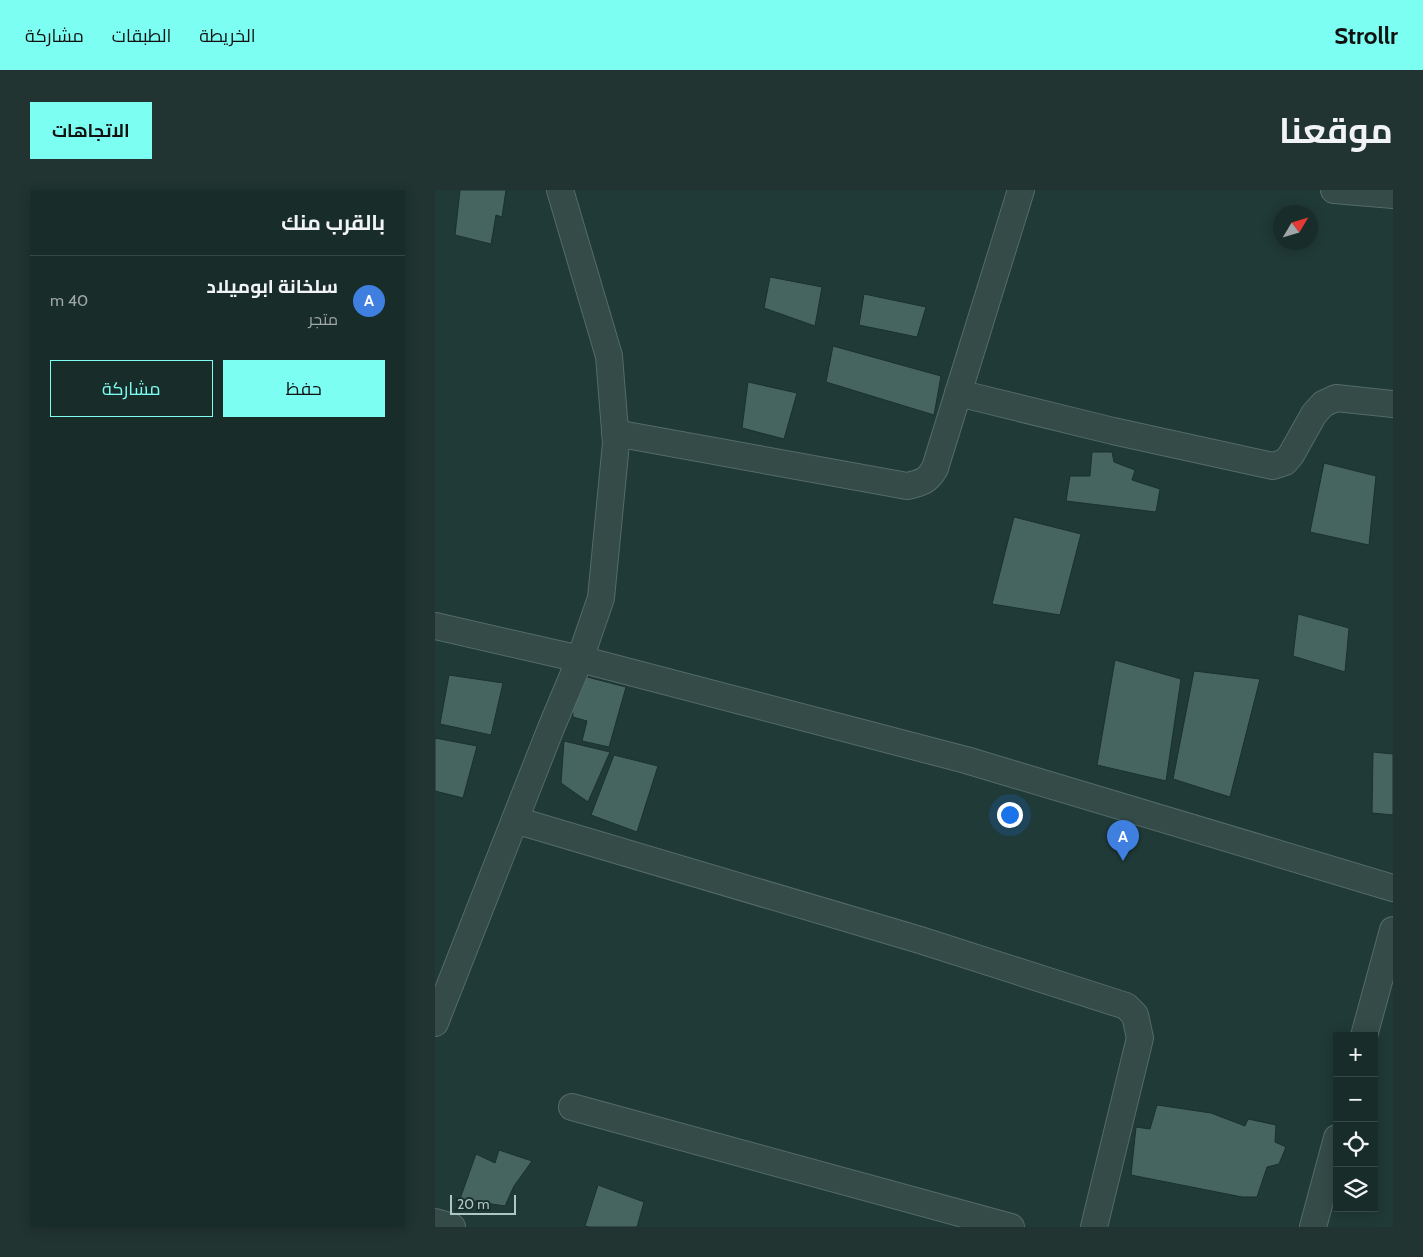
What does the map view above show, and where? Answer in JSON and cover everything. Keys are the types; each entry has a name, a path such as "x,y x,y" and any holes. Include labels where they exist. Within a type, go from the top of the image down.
{"street":[{"path":"435,1023 580,659 601,598 615,443 609,356 560,190"},
{"path":"615,433 907,486 923,483 930,478 935,468 1021,190"},
{"path":"1334,190 1393,195"},
{"path":"958,393 1113,431 1273,466 1285,462 1291,456 1314,414 1323,404 1336,398 1393,404"},
{"path":"435,626 580,659 966,760 1393,888"},
{"path":"515,820 919,940 1126,1006 1135,1015 1140,1038 1094,1227"},
{"path":"1366,1032 1393,930"},
{"path":"572,1107 1011,1227"},
{"path":"1313,1227 1333,1153"},
{"path":"435,1222 451,1227"}],"building":[{"path":"460,190 506,190 502,217 496,215 491,244 455,235"},
{"path":"770,277 822,287 815,326 764,308"},
{"path":"864,294 926,307 917,337 859,325"},
{"path":"833,346 941,376 934,415 826,382"},
{"path":"748,382 797,393 784,439 742,428"},
{"path":"1092,452 1112,452 1114,462 1135,470 1132,480 1160,489 1156,512 1066,501 1070,476 1090,476"},
{"path":"1324,463 1376,476 1369,545 1310,532"},
{"path":"1014,517 1081,534 1060,615 992,604"},
{"path":"1298,614 1349,628 1345,672 1293,656"},
{"path":"1115,660 1181,679 1166,781 1097,765"},
{"path":"1194,671 1260,679 1230,797 1173,779"},
{"path":"449,675 503,683 491,735 440,724"},
{"path":"587,677 626,687 609,747 582,741 587,721 573,717 572,697"},
{"path":"435,738 477,746 463,798 435,791"},
{"path":"564,741 610,752 588,802 561,783"},
{"path":"1373,752 1393,754 1393,815 1372,813"},
{"path":"614,755 658,766 637,832 591,815"},
{"path":"1157,1105 1211,1113 1245,1126 1248,1119 1276,1125 1275,1142 1286,1147 1279,1164 1267,1167 1257,1197 1242,1197 1131,1175 1136,1127 1150,1129"},
{"path":"499,1150 532,1161 514,1186 505,1206 460,1199 476,1154 495,1163"},
{"path":"598,1185 644,1202 637,1227 585,1226"}],"place":[{"name":"سلخانة ابوميلاد","path":"1123,861"}]}
